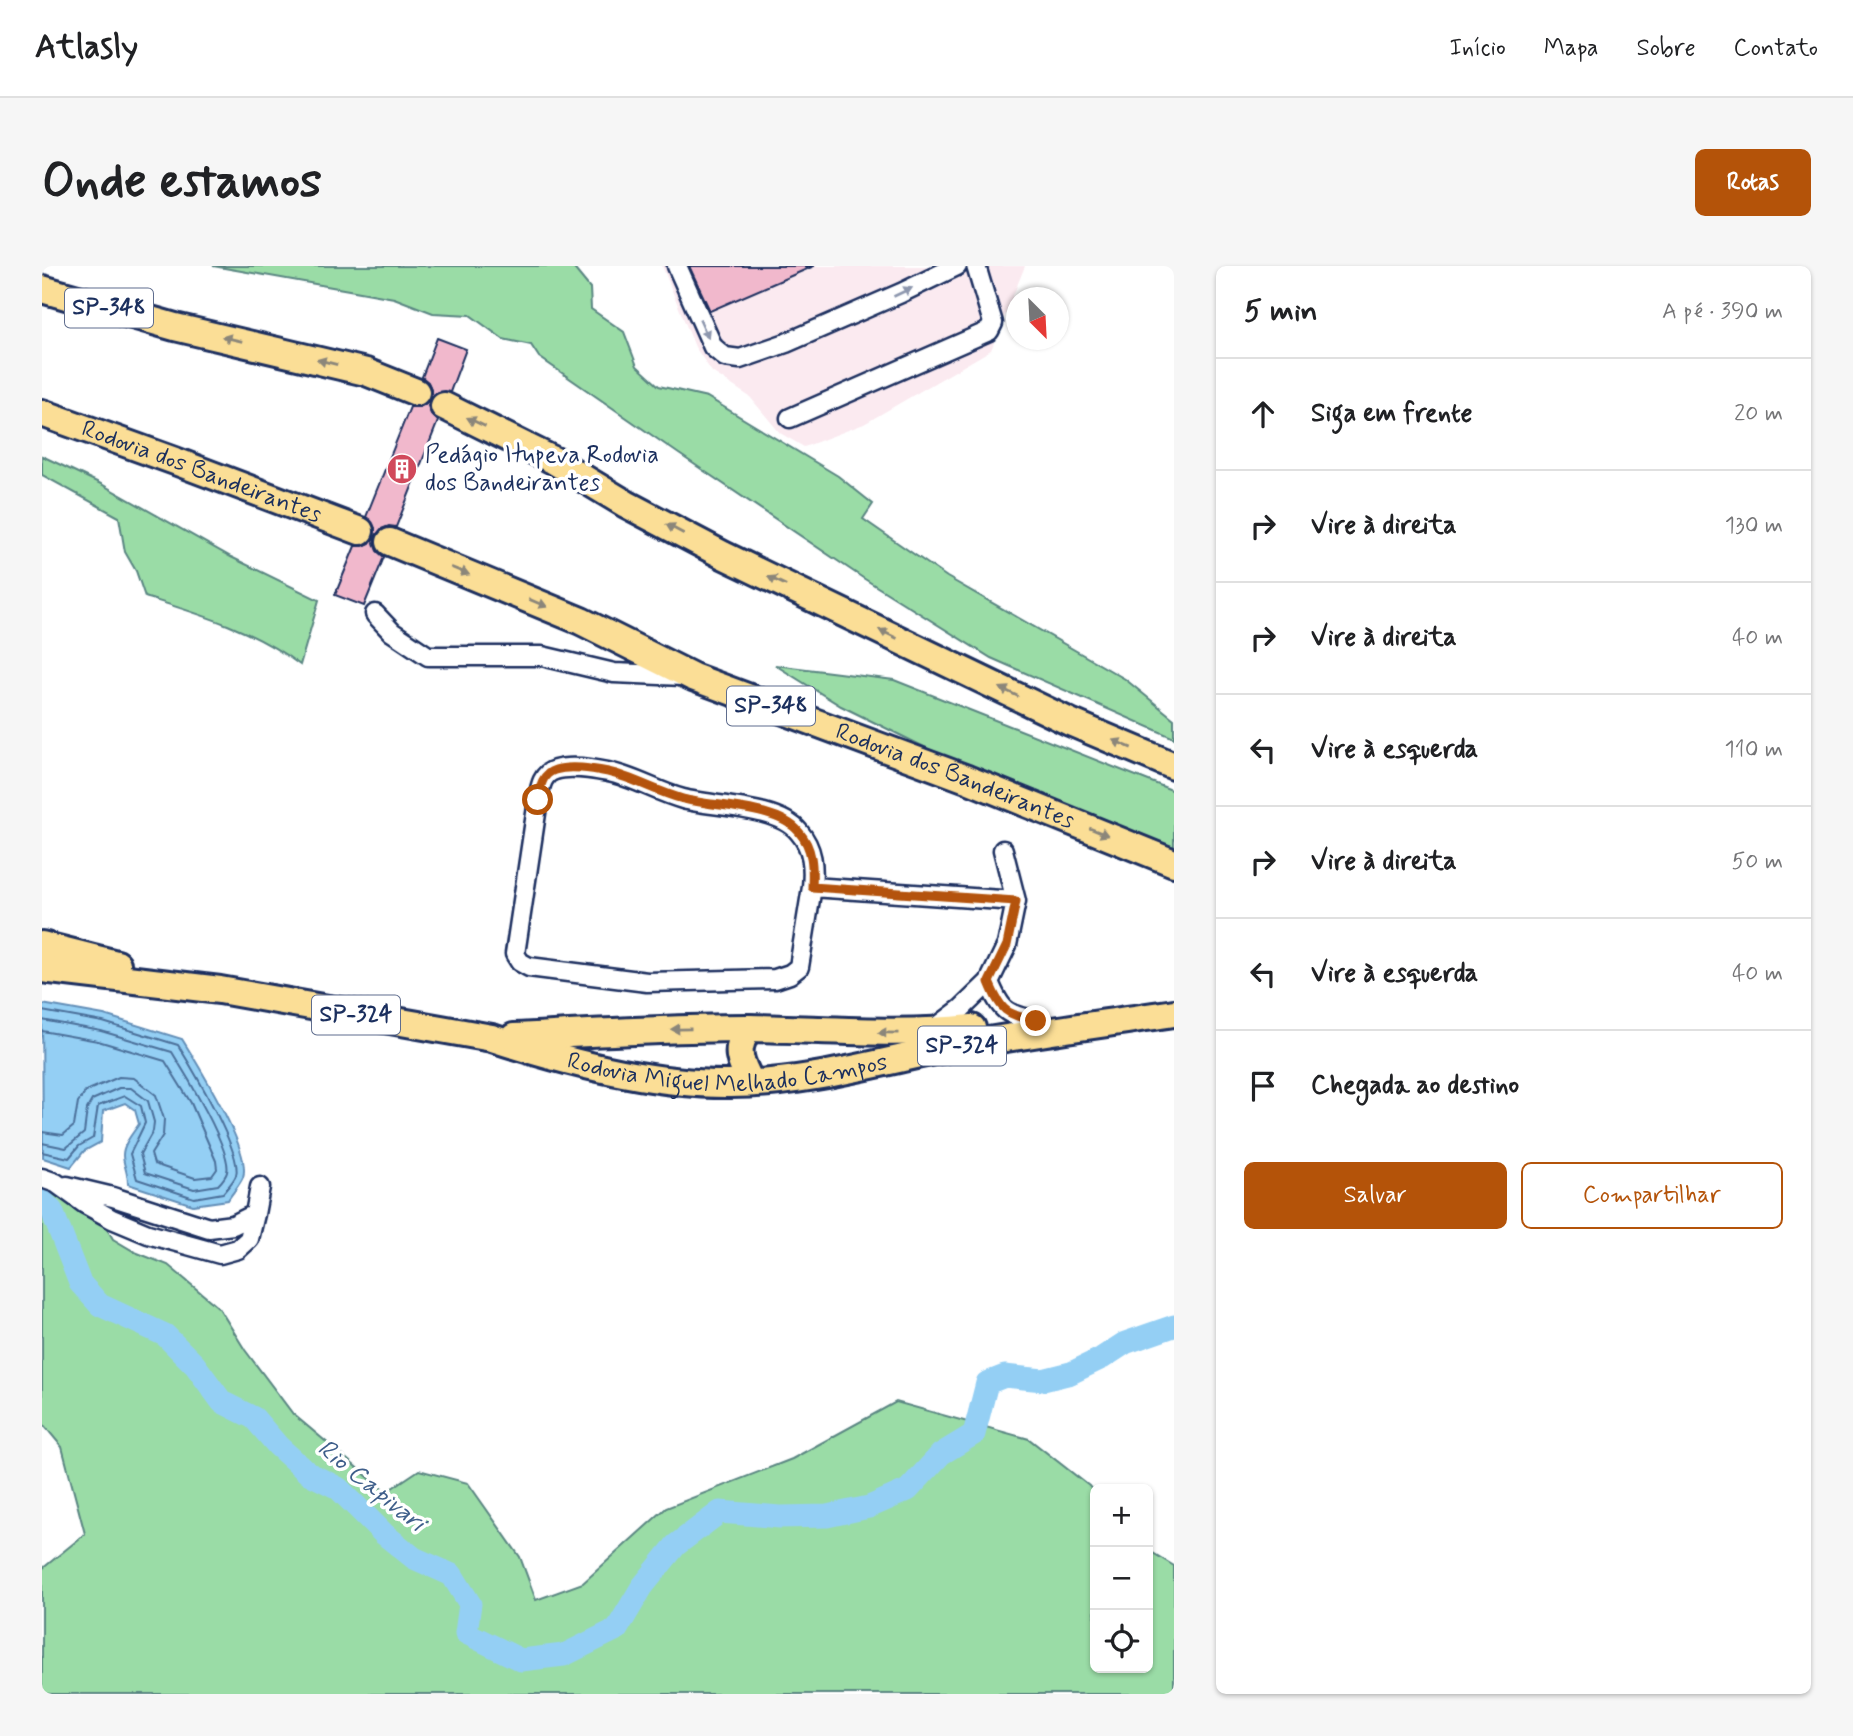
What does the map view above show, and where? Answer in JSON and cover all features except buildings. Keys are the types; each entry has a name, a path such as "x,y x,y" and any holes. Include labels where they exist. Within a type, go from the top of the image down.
{"highway":[{"name":"SP-348","path":"42,289 175,327 366,372 416,392"},
{"path":"444,406 553,460 626,504 723,555 1070,722 1174,766"},
{"name":"Rodovia dos Bandeirantes","path":"42,413 360,531"},
{"name":"Rodovia dos Bandeirantes","path":"390,542 581,621 694,677 967,779 1174,863"},
{"name":"Rodovia Miguel Melhado Campos","path":"42,945 220,990"},
{"name":"Rodovia Miguel Melhado Campos","path":"42,969 220,990 492,1038 644,1077 685,1082 751,1083 853,1069 1001,1039 1174,1013"},
{"name":"Rodovia Miguel Melhado Campos","path":"492,1038 749,1028 930,1032 1036,1021 1174,998"},
{"path":"749,1028 741,1038 739,1048 744,1071 751,1083"}],"lane":[{"path":"677,266 713,347 725,357 740,359 798,337 957,266"},
{"path":"790,418 989,331 993,323 976,266"},
{"path":"375,614 393,632 428,656 542,656 614,673 694,677"},
{"path":"578,768 609,772 682,799 779,818 798,830 808,846 814,866 812,887 799,967 790,974 775,979 647,982 529,967 520,962 515,954 542,780 553,770 578,768"},
{"path":"930,1032 961,1009 989,982 1007,945 1016,901 1003,850"},
{"path":"812,887 1016,901"},
{"path":"989,982 998,1003 1006,1012 1036,1021"},
{"path":"49,1180 209,1228 233,1225 255,1214"},
{"path":"49,1180 112,1219 148,1234 220,1254 238,1249 249,1239 260,1187"}],"shaded area":[{"path":"662,266 1025,266 1016,287 1006,287 1006,313 991,350 864,424 804,447 780,433 750,397 712,372 695,347"}],"green space":[{"path":"213,266 572,266 590,288 591,309 624,332 637,366 659,386 707,397 838,476 873,504 863,519 947,577 1125,679 1174,719 1174,738 991,658 863,578 679,454 539,357 531,345 503,339 470,315 433,313 394,298"},
{"path":"42,456 101,484 231,557 319,600 300,665 245,633 145,597 136,571 125,552 119,517 42,475"},
{"path":"775,665 894,680 1174,791 1174,852 973,771 841,706"},
{"path":"42,1185 96,1210 113,1239 135,1252 168,1265 219,1308 245,1350 293,1414 386,1492 419,1470 468,1483 520,1557 536,1600 583,1583 666,1508 792,1459 896,1402 1029,1439 1090,1487 1090,1673 1153,1673 1153,1553 1174,1566 1174,1694 42,1694 42,1569 85,1534 62,1447 42,1423"}],"water":[{"path":"42,1004 104,1015 182,1039 222,1107 244,1165 243,1177 228,1200 193,1205 128,1184 123,1151 139,1124 135,1110 125,1103 103,1111 101,1142 84,1151 71,1167 43,1158"}],"waterway":[{"name":"Rio Capivari","path":"42,1200 52,1211 80,1283 100,1305 165,1335 195,1365 222,1402 254,1418 278,1446 308,1473 338,1488 384,1534 414,1558 452,1575 470,1604 466,1633 521,1660 564,1655 617,1629 642,1587 676,1545 720,1512 780,1517 827,1516 869,1507 908,1490 941,1454 974,1434 987,1383 1005,1376 1043,1380 1071,1373 1125,1343 1174,1326"}],"place":[{"name":"Pedágio Itupeva Rodovia dos Bandeirantes","path":"402,469"}],"route":[{"path":"538,800 542,780 553,770 578,768 609,772 682,799 779,818 798,830 808,846 814,866 812,887 1016,901 1007,945 989,982 998,1003 1006,1012 1036,1021"}]}
